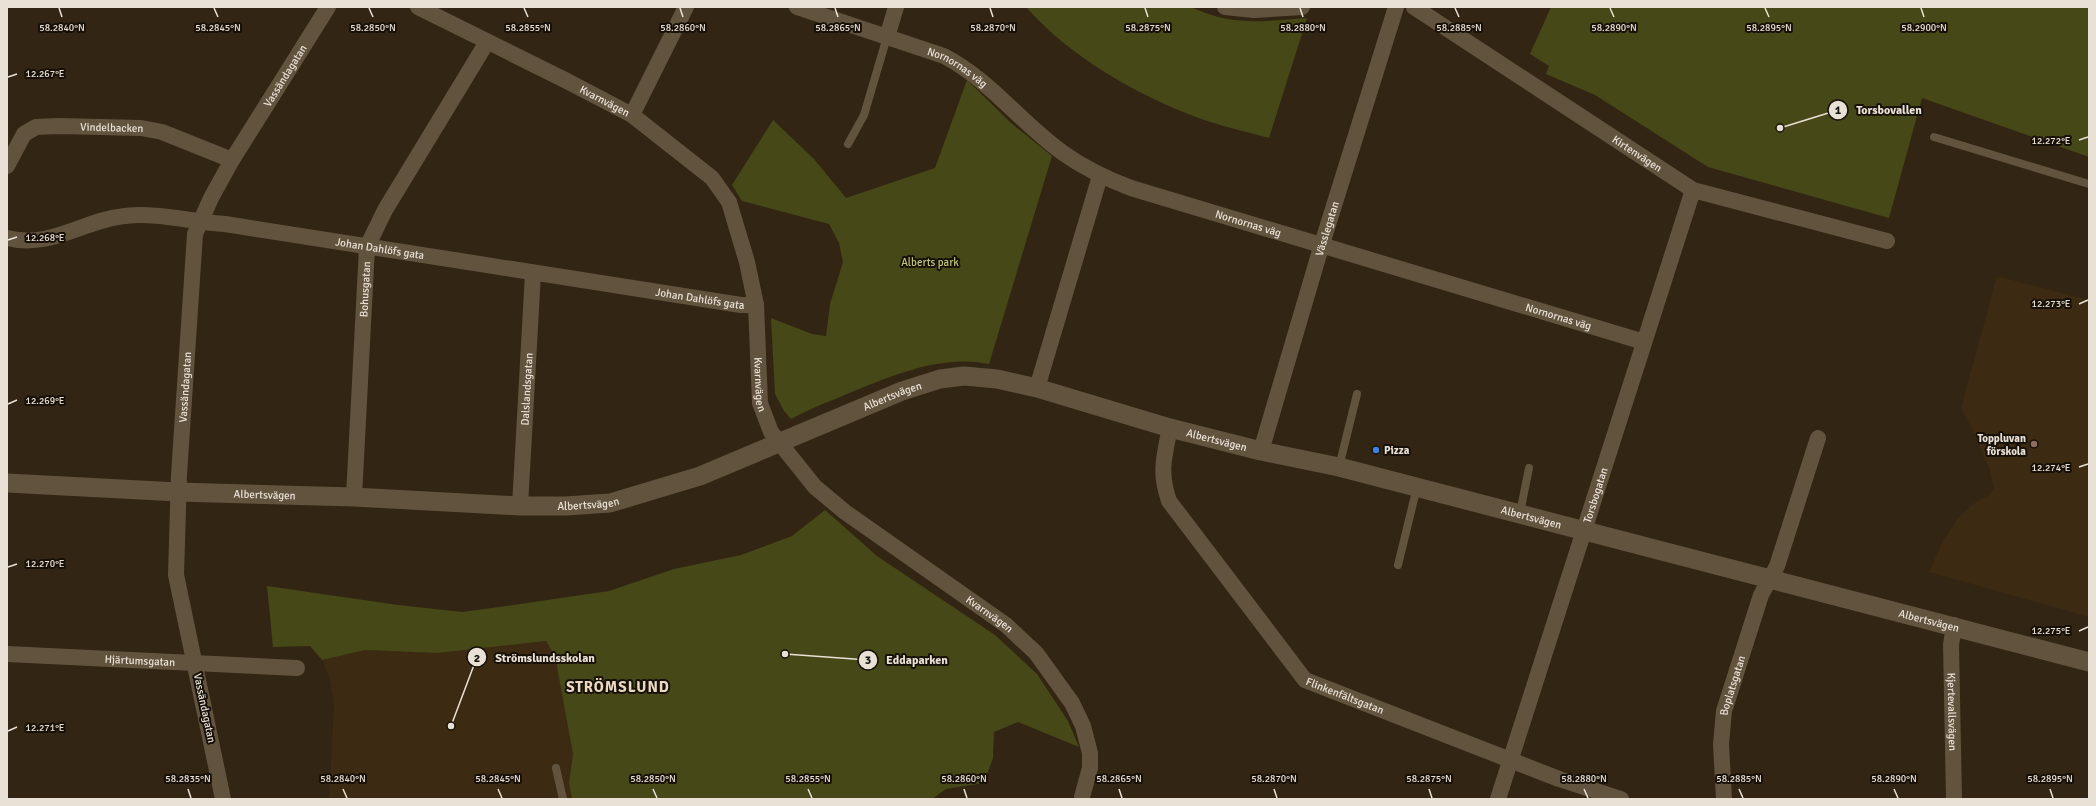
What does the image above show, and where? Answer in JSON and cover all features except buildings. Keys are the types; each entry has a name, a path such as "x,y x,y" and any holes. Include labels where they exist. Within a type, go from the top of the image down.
{"street":[{"name":"Vassändagatan","path":"223,799 196,663 176,575 178,492 194,234 198,222 232,160 328,7"},
{"name":"Kvarnvägen","path":"418,7 566,80 632,115 680,151 712,178 722,189 734,218 756,306 760,404 771,432 814,487 844,512 1006,625 1036,653 1072,703 1087,739 1090,768 1083,798"},
{"path":"632,115 686,7"},
{"name":"Nornornas väg","path":"797,7 944,56 964,67 1062,153 1100,176 1131,188 1322,244 1644,342"},
{"path":"887,37 896,7"},
{"path":"1225,7 1254,10 1302,7"},
{"name":"Vässlegatan","path":"1261,452 1322,244 1396,7"},
{"name":"Kirtenvägen","path":"1414,7 1692,190 1887,241"},
{"name":"Bohusgatan","path":"354,497 367,247 384,210 487,42"},
{"name":"Vindelbacken","path":"7,166 24,134 36,127 59,126 141,128 162,132 232,160"},
{"path":"1037,388 1100,176"},
{"name":"Torsbogatan","path":"1498,799 1692,190"},
{"name":"Johan Dahlöfs gata","path":"7,238 20,241 50,239 124,216 144,215 225,224 533,273 741,305 756,306"},
{"name":"Dalslandsgatan","path":"520,506 533,273"},
{"name":"Albertsvägen","path":"7,483 178,492 354,497 520,506 566,506 610,503 700,476 902,391 940,379 964,376 991,378 1037,388 1170,428 1261,452 1340,467 1417,486 1954,625 2089,662"},
{"name":"Flinkenfältsgatan","path":"1170,428 1162,470 1164,486 1169,502 1305,680 1559,780 1621,799"},
{"path":"1770,578 1781,553 1818,438"},
{"name":"Boplatsgatan","path":"1724,799 1721,744 1724,711 1760,595 1770,578"},
{"name":"Kjertevallsvägen","path":"1954,625 1950,645 1954,799"},
{"name":"Hjärtumsgatan","path":"7,654 297,668"}],"lane":[{"path":"848,144 864,115 887,37"},
{"path":"1934,137 2089,184"},
{"path":"1340,467 1356,394"},
{"path":"1520,513 1530,468"},
{"path":"1398,565 1417,486"},
{"path":"556,768 563,799"}],"shaded area":[{"name":"Toppluvan förskola","path":"1997,276 2089,300 2089,617 1929,572 1943,541 1958,518 1973,504 1989,495 1994,488 1989,468 1968,420 1961,408"},
{"path":"546,641 555,656 573,754 569,783 572,799 329,799 334,705 330,679 322,660 365,650 437,653"}],"green space":[{"path":"1026,7 1191,7 1221,18 1235,20 1262,21 1307,18 1269,138 1196,117 1173,108 1127,85 1104,72 1062,42"},
{"path":"1551,7 2089,7 2089,157 1922,98 1889,218 1708,167 1595,95 1546,74 1549,66 1530,54"},
{"name":"Alberts park","path":"967,80 1011,123 1052,156 989,364 953,362 916,368 864,387 791,419 784,411 775,394 771,318 812,334 826,336 830,304 843,262 839,243 829,224 742,201 732,185 773,120 814,159 846,198 935,168"},
{"path":"825,510 877,556 995,635 1037,674 1068,721 1079,747 1018,722 994,732 993,758 984,783 946,789 932,799 572,799 569,783 573,754 555,656 546,641 437,653 365,650 322,660 310,646 273,647 267,586 398,605 462,612 609,591 674,569 741,555 792,536"}],"place":[{"name":"Torsbovallen","path":"1780,128"},
{"name":"Toppluvan förskola","path":"2034,444"},
{"name":"Pizza","path":"1376,450"},
{"name":"Eddaparken","path":"785,654"},
{"name":"Strömslundsskolan","path":"451,726"}],"district":[{"name":"STRÖMSLUND","path":"618,687"}]}
